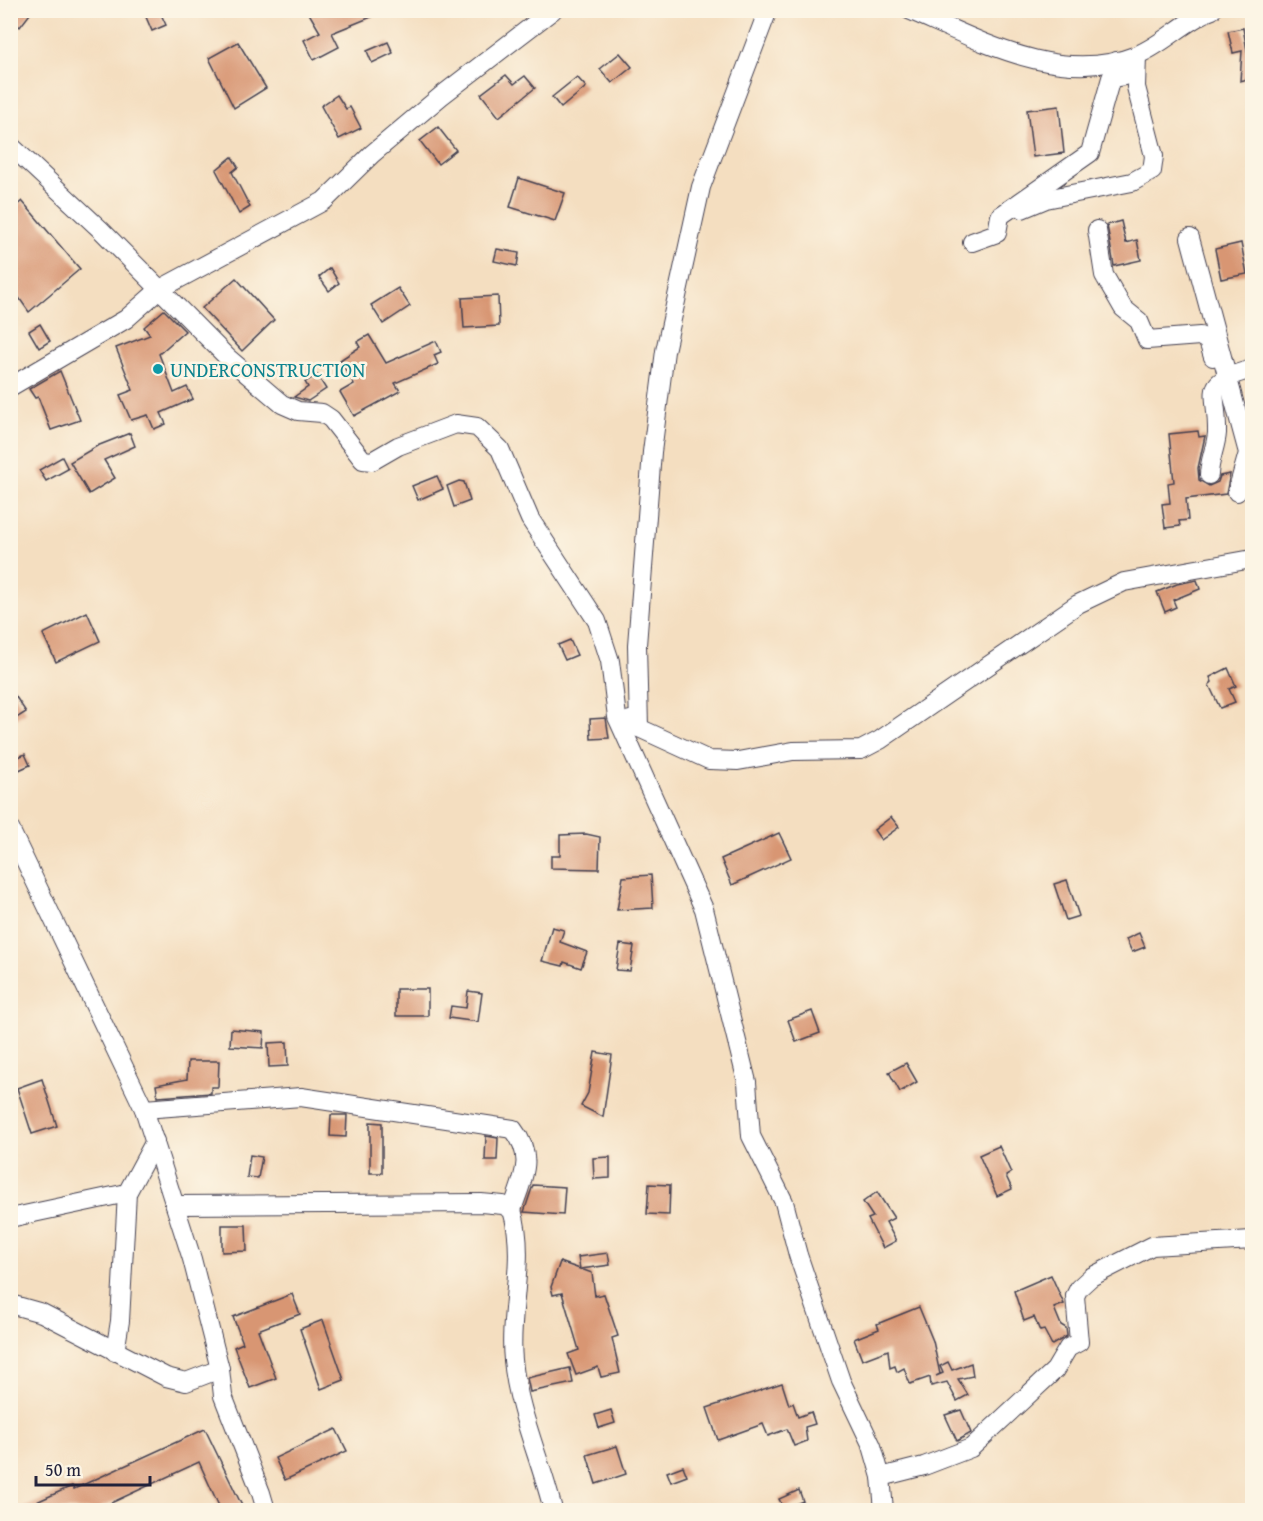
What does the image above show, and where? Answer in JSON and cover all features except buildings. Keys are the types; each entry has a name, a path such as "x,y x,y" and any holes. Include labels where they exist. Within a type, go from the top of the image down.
{"street":[{"path":"10,387 126,320 160,289 324,201 372,154 441,96 553,10"},
{"path":"639,728 637,645 652,452 665,351 700,187 768,10"},
{"path":"909,10 1034,60 1063,64 1117,61 1137,55 1212,10"},
{"path":"1021,209 1046,199 1132,182 1152,171 1154,156 1136,87 1137,55"},
{"path":"972,242 997,233 1000,216 1090,153 1111,78 1124,76 1117,61"},
{"path":"10,145 160,289 227,357 270,395 298,411 322,413 332,419 363,460 372,461 398,446 456,424 477,427 500,449 530,519 597,621 610,661 614,707 633,755 704,909 747,1082 751,1136 784,1202 798,1255 841,1381 872,1446 881,1477 884,1510"},
{"path":"1097,230 1104,275 1123,308 1139,321 1145,338 1149,341 1205,338 1224,377"},
{"path":"1190,238 1224,377 1248,453 1237,492"},
{"path":"1209,475 1217,435 1215,388 1224,377 1252,369"},
{"path":"614,707 639,728 709,760 738,761 793,751 861,750 880,740 1078,604 1104,590 1124,582 1252,560"},
{"path":"10,829 144,1109 192,1259 220,1369 223,1396 266,1510"},
{"path":"144,1109 301,1097 513,1129 521,1139 528,1162 512,1210 517,1242 512,1358 517,1392 553,1510"},
{"path":"115,1352 120,1321 127,1193 155,1141"},
{"path":"10,1218 127,1193"},
{"path":"175,1205 481,1203 503,1205 512,1210"},
{"path":"881,1477 924,1466 971,1448 1056,1370 1068,1348 1079,1342 1075,1296 1078,1288 1091,1277 1152,1246 1252,1240"},
{"path":"10,1304 42,1313 166,1377 186,1382 220,1369"}],"place":[{"name":"UNDERCONSTRUCTION","path":"158,369"}]}
